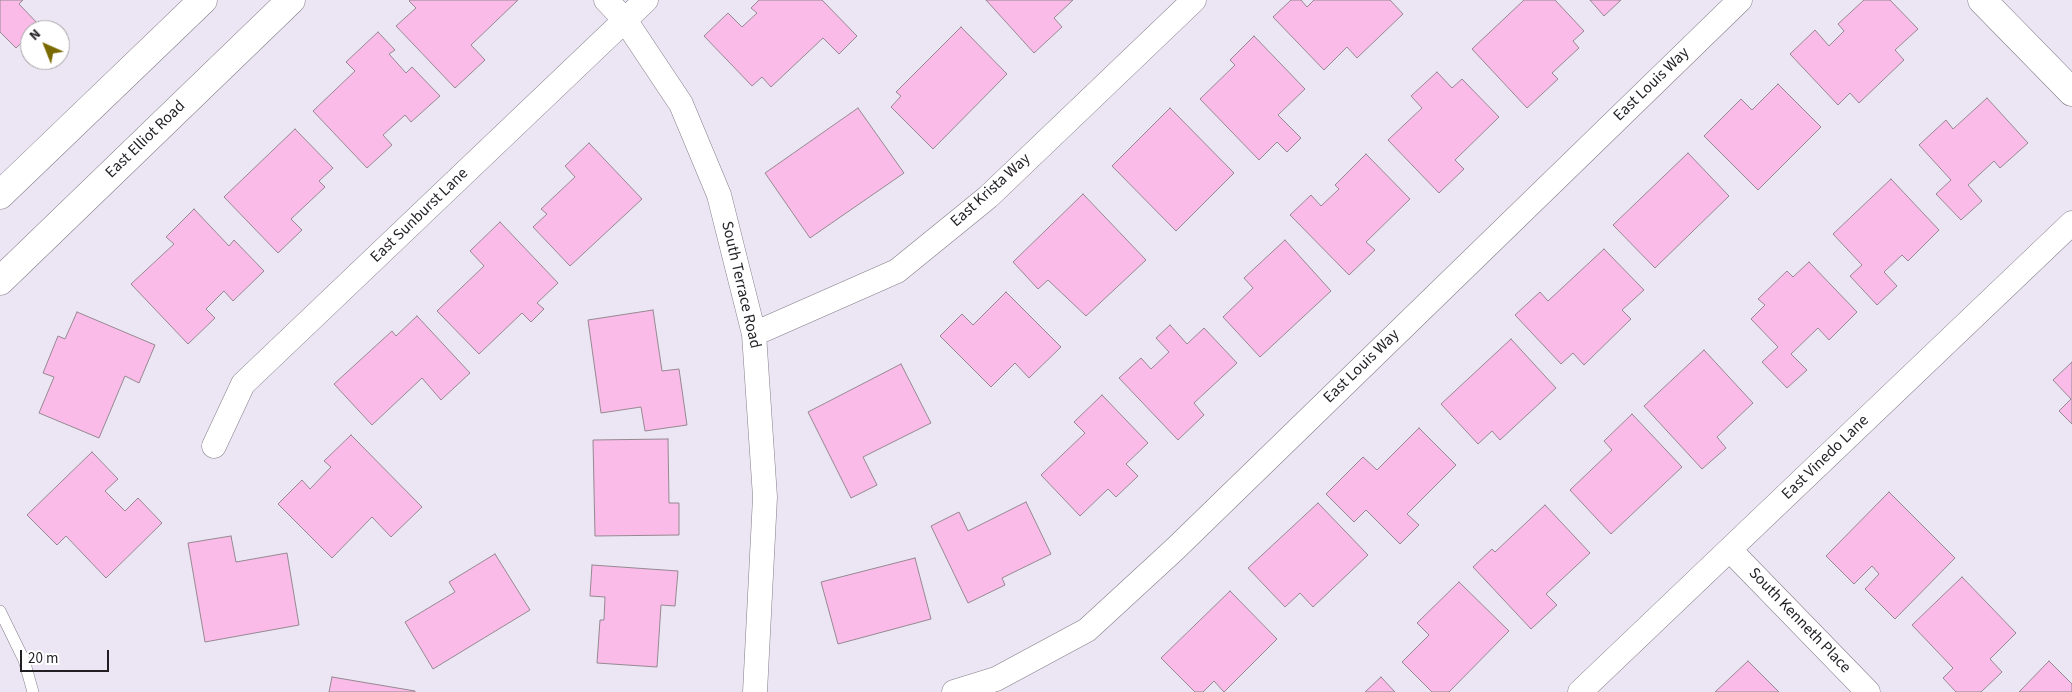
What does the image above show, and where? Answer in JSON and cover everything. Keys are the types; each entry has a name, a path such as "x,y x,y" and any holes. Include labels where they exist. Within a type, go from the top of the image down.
{"main road":[{"path":"0,195 203,0"},
{"name":"East Elliot Road","path":"0,281 291,0"},
{"path":"1982,0 2072,92"}],"street":[{"name":"South Terrace Road","path":"606,0 625,20 681,104 719,195 754,334 766,497 756,692"},
{"name":"East Sunburst Lane","path":"214,446 243,384 646,0"},
{"name":"East Krista Way","path":"754,334 896,271 988,197 1194,0"},
{"name":"East Louis Way","path":"954,692 996,679 1087,630 1175,549 1740,0"},
{"name":"East Vinedo Lane","path":"1580,692 2072,223"},
{"name":"South Kenneth Place","path":"1730,550 1868,692"}],"lane":[{"path":"0,611 24,660 33,692"}],"building":[{"path":"0,0 23,0 19,4 34,20 20,20 20,44 16,48 0,32"},
{"path":"410,0 518,0 471,45 485,60 455,88 396,26 416,8"},
{"path":"759,0 822,0 857,36 839,54 823,38 771,87 762,77 752,86 704,36 728,13 742,27 757,13 751,8"},
{"path":"986,0 1073,0 1054,18 1062,27 1034,53"},
{"path":"1291,0 1301,0 1307,7 1314,0 1390,0 1403,14 1357,58 1347,47 1324,70 1273,17"},
{"path":"1524,0 1555,0 1584,31 1573,41 1579,48 1552,73 1558,79 1527,108 1472,49"},
{"path":"1590,0 1621,0 1604,16"},
{"path":"1864,0 1890,0 1918,29 1895,50 1904,60 1859,103 1850,93 1838,105 1790,54 1815,30 1829,46 1844,31 1838,24"},
{"path":"961,27 1007,74 933,149 891,107 901,96 896,92"},
{"path":"378,32 395,50 389,54 406,73 412,67 440,96 411,122 405,115 383,135 392,145 367,168 313,111 355,71 346,62"},
{"path":"1254,36 1305,89 1278,115 1301,138 1287,152 1277,142 1259,160 1200,99 1235,65 1230,60"},
{"path":"1437,72 1452,88 1462,79 1499,117 1455,160 1464,169 1439,193 1388,140 1422,108 1411,96"},
{"path":"1778,84 1821,127 1758,190 1704,136 1741,99 1752,110"},
{"path":"1987,98 2028,143 2000,168 1994,161 1968,185 1982,201 1961,220 1936,194 1951,180 1919,145 1946,120 1953,129"},
{"path":"858,108 904,173 810,238 765,173"},
{"path":"1170,108 1234,173 1176,231 1112,166"},
{"path":"295,129 333,168 319,181 325,187 291,219 302,230 278,253 224,197"},
{"path":"589,143 642,199 570,266 533,227 547,214 541,209 575,177 565,166"},
{"path":"1688,153 1729,196 1655,268 1613,225"},
{"path":"1366,154 1410,199 1366,242 1375,250 1349,275 1290,215 1311,195 1321,206 1339,189 1335,185"},
{"path":"1891,179 1939,230 1908,261 1902,255 1884,272 1897,286 1877,305 1850,276 1862,265 1833,234"},
{"path":"1083,194 1146,260 1086,316 1048,280 1038,289 1013,262"},
{"path":"194,209 229,246 234,240 264,271 233,301 224,291 206,309 215,318 188,344 131,284 174,244 166,237"},
{"path":"500,222 558,283 537,303 544,309 531,322 522,313 479,354 437,311 484,266 470,251"},
{"path":"1285,240 1331,291 1260,357 1223,317 1253,288 1244,278"},
{"path":"1604,249 1644,290 1622,310 1631,319 1584,365 1573,353 1561,364 1515,315 1540,292 1548,301"},
{"path":"1809,262 1857,312 1829,340 1818,328 1791,354 1807,370 1787,388 1762,362 1778,347 1751,319 1765,305 1758,299 1787,271 1793,277"},
{"path":"1006,292 1061,347 1029,378 1015,363 991,387 940,336 962,314 973,325"},
{"path":"653,310 662,371 679,369 687,425 645,431 641,407 601,413 588,320"},
{"path":"77,312 155,345 139,383 125,376 99,438 39,413 54,377 43,373 58,336 65,339"},
{"path":"417,316 470,373 441,400 422,378 372,425 334,384 392,331 396,336"},
{"path":"1170,325 1187,344 1204,328 1237,363 1194,403 1204,415 1178,440 1119,378 1141,358 1151,369 1169,352 1156,338"},
{"path":"1511,339 1556,388 1500,440 1492,431 1478,444 1441,404"},
{"path":"1704,350 1753,403 1717,437 1726,448 1702,469 1644,406"},
{"path":"2072,362 2072,424 2059,411 2071,399 2053,380"},
{"path":"901,364 931,423 863,457 877,485 851,498 808,412"},
{"path":"1102,395 1148,443 1126,464 1138,476 1116,497 1108,489 1080,516 1041,475 1085,433 1074,422"},
{"path":"1632,414 1682,467 1611,534 1570,490 1612,450 1604,441"},
{"path":"1419,428 1456,465 1407,514 1419,525 1400,544 1366,510 1354,522 1326,494 1363,457 1377,470"},
{"path":"351,435 422,507 391,537 372,517 332,558 278,504 302,480 310,489 331,467 324,461"},
{"path":"668,439 669,503 679,503 679,535 595,536 593,440"},
{"path":"92,452 118,479 105,491 125,511 138,498 162,523 106,578 66,536 57,545 27,515"},
{"path":"1889,492 1955,558 1895,619 1865,589 1879,574 1872,566 1854,584 1826,556"},
{"path":"1026,502 1051,554 1002,578 1005,585 968,603 931,526 959,512 968,531"},
{"path":"1318,503 1368,555 1313,607 1300,593 1285,607 1248,568"},
{"path":"1545,505 1590,553 1546,594 1557,605 1531,629 1473,567 1492,549 1495,552"},
{"path":"231,536 236,562 287,553 299,625 205,642 188,543"},
{"path":"495,554 530,610 433,669 405,622 455,592 449,582"},
{"path":"915,558 931,619 838,644 821,582"},
{"path":"592,565 678,571 675,606 661,605 657,667 597,663 600,620 604,620 605,597 590,596"},
{"path":"1962,577 2016,633 1990,659 2002,672 1981,692 1956,692 1943,678 1953,668 1912,625"},
{"path":"1459,582 1509,631 1449,692 1432,692 1402,662 1429,635 1417,623"},
{"path":"1230,591 1277,639 1224,692 1214,681 1203,692 1195,692 1161,658"},
{"path":"1748,661 1779,692 1715,692"},
{"path":"2049,661 2072,684 2072,692 2019,692"},
{"path":"332,677 415,691 415,692 329,692"},
{"path":"1381,677 1395,692 1365,692"}]}
